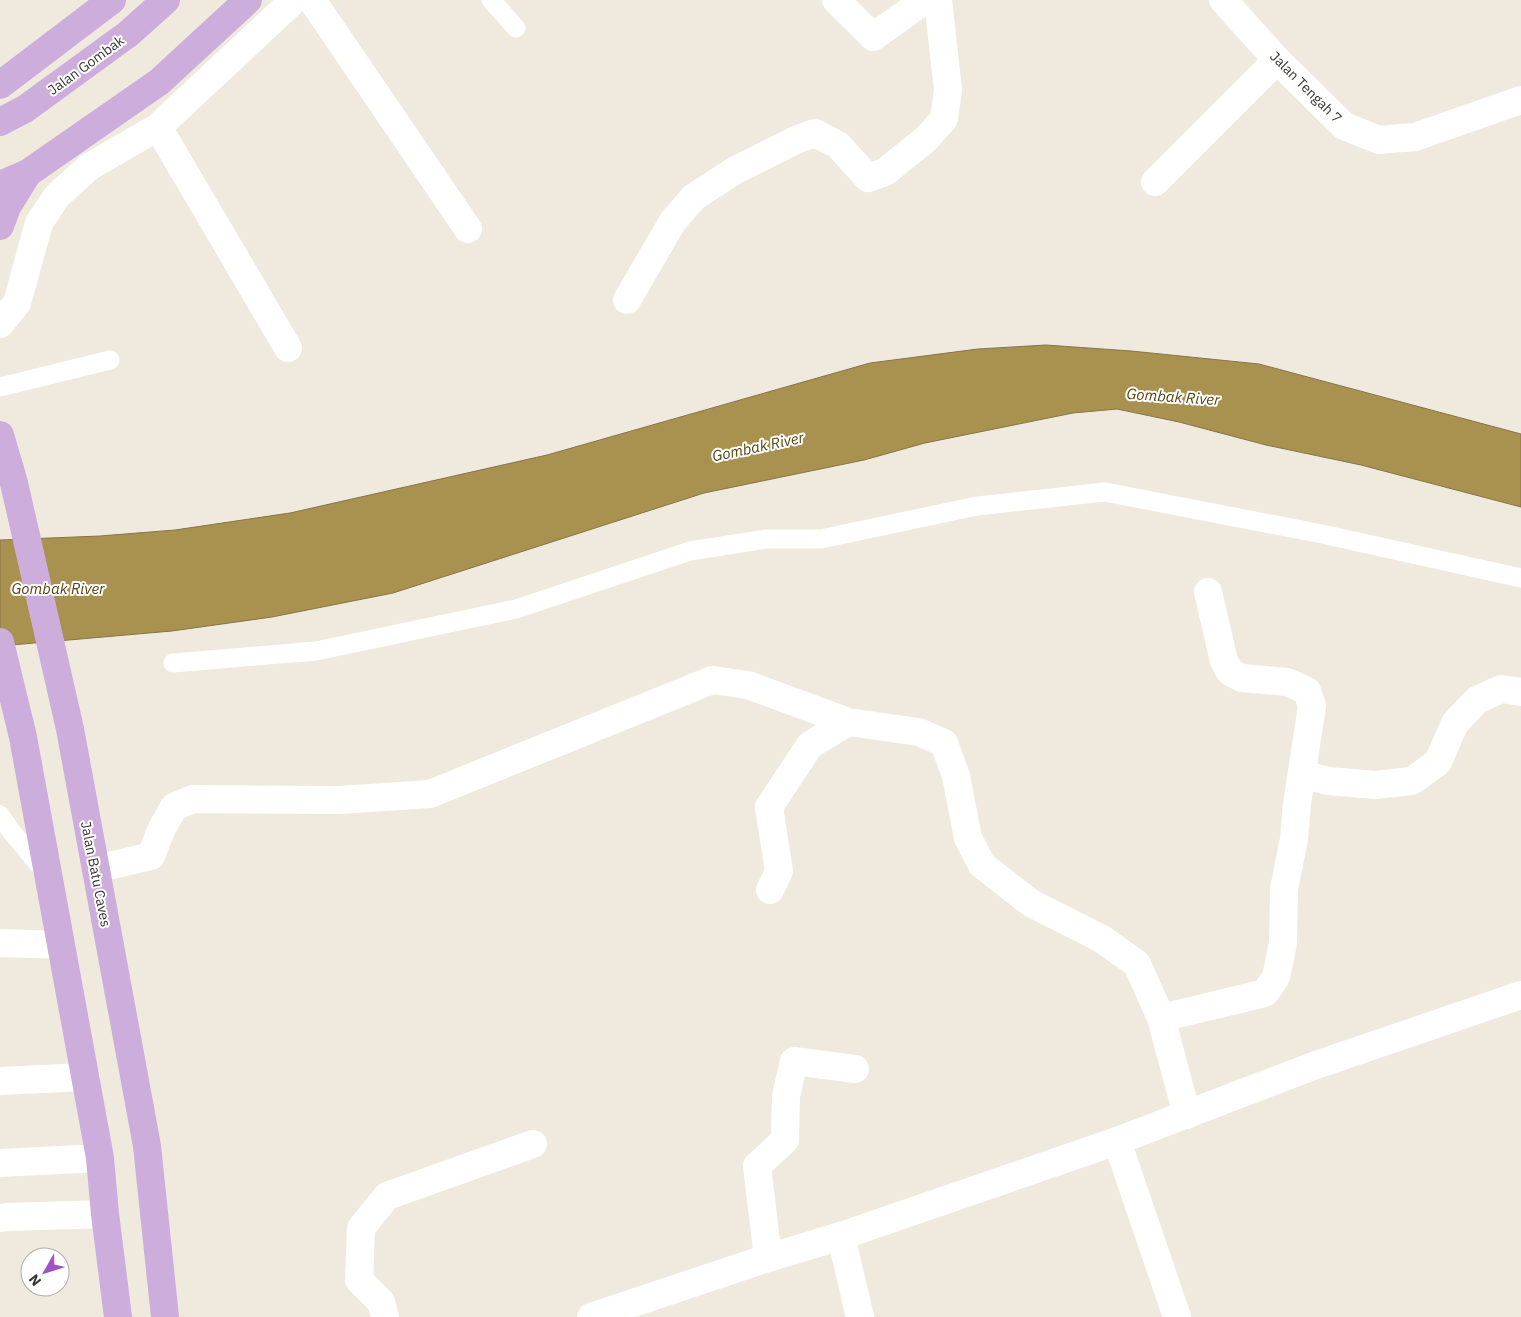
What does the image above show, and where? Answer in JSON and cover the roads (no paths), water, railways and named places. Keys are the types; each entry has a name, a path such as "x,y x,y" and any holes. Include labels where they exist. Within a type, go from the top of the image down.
{"main road":[{"path":"0,86 112,0"},
{"name":"Jalan Gombak","path":"0,122 25,109 128,34 166,0"},
{"path":"0,185 28,173 159,82 248,0"},
{"path":"0,167 8,172 28,173"},
{"path":"0,226 7,206 28,173"},
{"name":"Jalan Batu Caves","path":"0,435 14,483 70,729 147,1146 165,1317"},
{"path":"0,642 23,737 86,1077 100,1158 104,1214 118,1317"}],"street":[{"path":"0,324 17,303 39,223 57,196 89,167 158,127 294,0"},
{"path":"312,0 468,229"},
{"path":"836,0 872,37 926,0"},
{"path":"627,300 673,221 694,197 734,171 798,139 815,133 838,145 868,178 884,172 926,139 944,119 948,90 938,0"},
{"name":"Jalan Tengah 7","path":"1223,0 1277,60 1344,126 1379,140 1415,138 1521,100"},
{"path":"1155,182 1277,60"},
{"path":"158,127 288,348"},
{"path":"1161,1018 1265,993 1276,977 1283,943 1284,890 1294,839 1297,804 1312,706 1307,691 1287,682 1242,678 1230,672 1224,661 1208,592"},
{"path":"96,869 151,856 161,830 174,807 193,799 339,800 430,794 712,680 748,685 848,722 919,732 944,743 956,776 968,838 982,865 1031,903 1102,939 1137,964 1161,1018 1187,1115"},
{"path":"1302,774 1328,782 1375,785 1412,781 1438,762 1455,723 1476,700 1501,689 1521,692"},
{"path":"770,890 779,871 769,807 810,745 848,722"},
{"path":"0,943 61,945"},
{"path":"591,1317 768,1258 841,1236 1117,1141 1316,1065 1521,994"},
{"path":"768,1258 757,1166 785,1140 786,1096 794,1061 855,1068"},
{"path":"0,1081 86,1077"},
{"path":"1117,1141 1177,1317"},
{"path":"385,1317 381,1302 359,1280 361,1228 387,1196 533,1144"},
{"path":"0,1163 100,1158"},
{"path":"0,1218 104,1214"},
{"path":"841,1236 860,1317"}],"lane":[{"path":"491,0 516,28"},
{"path":"0,387 110,360"},
{"path":"173,663 316,652 516,609 690,551 766,539 822,539 977,506 1105,492 1322,534 1521,578"},
{"path":"0,815 48,876"}],"water":[{"name":"Gombak River","path":"1046,345 1131,351 1259,364 1521,434 1521,507 1361,465 1266,445 1179,422 1117,409 1073,413 925,443 864,460 704,493 393,593 272,617 172,631 0,646 0,540 100,536 175,530 290,513 547,455 870,363 978,349"}]}
